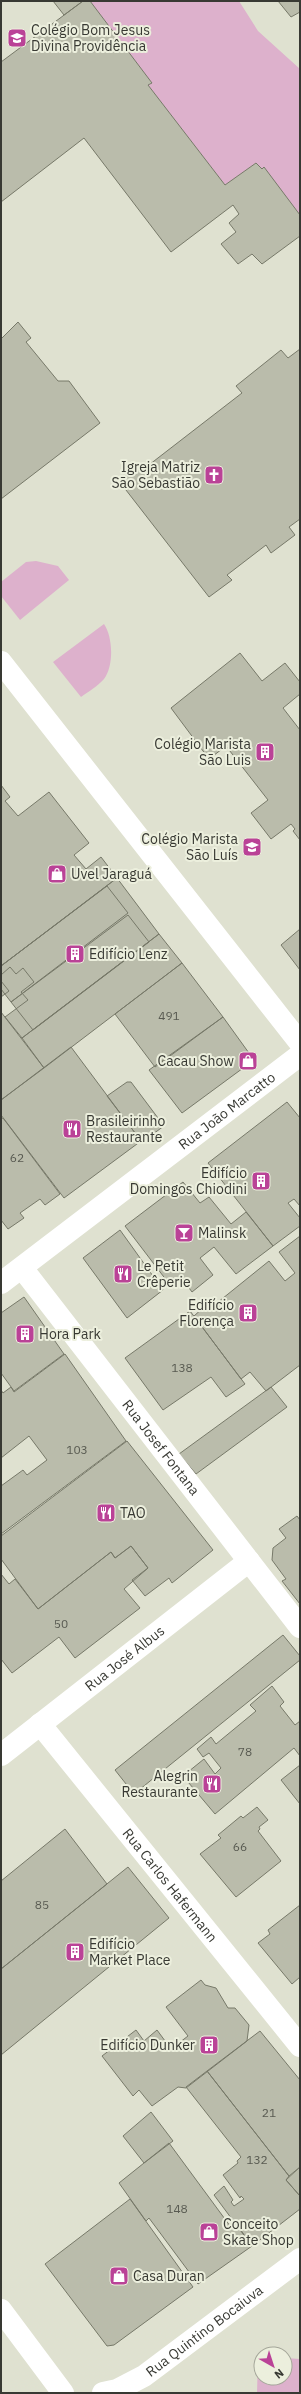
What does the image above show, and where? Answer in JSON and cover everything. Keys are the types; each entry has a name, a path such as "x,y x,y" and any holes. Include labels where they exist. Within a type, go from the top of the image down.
{"street":[{"path":"1,662 300,1043"},
{"name":"Rua João Marcatto","path":"1,1283 300,1055"},
{"name":"Rua Josef Fontana","path":"22,1268 300,1627"},
{"name":"Rua José Albus","path":"1,1755 249,1561"},
{"name":"Rua Carlos Hafermann","path":"40,1724 300,2046"},
{"name":"Rua Quintino Bocaiuva","path":"103,2393 117,2390 144,2376 300,2259"},
{"path":"1,2310 63,2393"}],"shaded area":[{"path":"90,1 239,1 258,31 300,69 300,215 264,168 262,169 256,163 225,185 148,85 151,82"},
{"path":"36,561 58,566 69,580 20,620 1,596 1,582 26,562"},
{"path":"104,624 111,644 111,659 109,667 102,682 81,697 53,662"},
{"path":"293,2359 300,2359 300,2393 257,2393 257,2386 293,2386"}],"building":[{"path":"53,1 83,1 64,15"},
{"path":"83,1 90,1 152,83 148,85 225,185 256,163 262,169 264,167 300,215 300,236 262,264 252,254 238,264 221,244 236,232 229,223 239,214 233,205 171,252 84,138 1,202 1,62"},
{"path":"278,1 300,1 300,12 291,17"},
{"path":"18,322 31,338 26,342 58,381 69,381 100,423 1,499 1,339"},
{"name":"Igreja Matriz São Sebastião","path":"300,349 300,519 289,527 295,535 271,553 266,545 227,575 232,580 209,597 119,481 142,463 145,468 242,393 236,386 281,350 288,358"},
{"name":"Colégio Marista São Luis","path":"240,653 262,681 285,663 300,682 300,694 283,708 300,730 300,840 293,831 295,829 291,824 271,839 251,813 268,800 226,746 209,759 171,708"},
{"name":"Uvel Jaraguá","path":"1,785 10,797 5,801 18,816 49,792 89,843 74,855 86,869 101,857 117,878 1,966"},
{"name":"Edifício Lenz","path":"117,878 159,934 22,1038 5,1017 28,1000 21,992 34,982 23,968 16,974 10,967 1,975 1,966"},
{"path":"107,886 128,913 11,1002 1,989 1,966"},
{"path":"128,915 149,942 33,1030 11,1002"},
{"path":"300,929 300,970 281,945"},
{"path":"159,934 182,963 44,1068 22,1038"},
{"path":"182,963 223,1017 155,1067 115,1014"},
{"path":"1,981 9,991 1,997"},
{"path":"1,1012 44,1068 1,1100"},
{"path":"223,1017 254,1060 182,1113 149,1070"},
{"name":"Brasileirinho Restaurante","path":"71,1047 141,1141 64,1198 1,1115 1,1100"},
{"path":"127,1082 131,1082 164,1126 142,1142 107,1096"},
{"name":"Edifício Domingos Chiodini","path":"287,1102 300,1118 300,1206 294,1199 288,1203 300,1218 300,1226 273,1246 208,1163"},
{"path":"3,1118 60,1194 45,1205 40,1199 20,1213 24,1218 8,1229 1,1220 1,1119"},
{"path":"183,1182 200,1203 209,1197 231,1224 246,1212 273,1246 236,1274 214,1247 200,1258 213,1275 192,1292 181,1277 170,1285 125,1226"},
{"name":"Le Petit Crêperie","path":"120,1230 163,1290 127,1318 83,1258"},
{"name":"Edifício Florença","path":"300,1236 300,1365 266,1391 250,1372 241,1379 194,1316 204,1307 207,1311 269,1261 285,1281 295,1273 279,1252"},
{"name":"Hora Park","path":"24,1297 64,1354 14,1391 1,1373 1,1313"},
{"path":"190,1311 245,1384 226,1397 211,1377 163,1410 125,1358"},
{"path":"65,1354 126,1441 1,1534 1,1486 23,1470 27,1475 47,1460 29,1436 1,1458 1,1390 3,1393 11,1387 14,1392"},
{"path":"271,1387 287,1407 196,1474 179,1454"},
{"path":"127,1441 213,1550 172,1583 169,1578 145,1596 132,1580 148,1568 131,1546 115,1558 111,1552 38,1609 1,1559 1,1536"},
{"path":"297,1516 300,1520 300,1604 282,1581 286,1579 272,1560 273,1548 286,1538 279,1529"},
{"path":"131,1546 148,1568 124,1589 140,1608 75,1658 59,1637 12,1673 1,1659 1,1574 9,1584 15,1579 38,1609 111,1552 115,1558"},
{"path":"283,1635 300,1656 300,1660 134,1794 115,1770"},
{"path":"272,1686 284,1702 280,1706 295,1725 300,1721 300,1756 294,1748 215,1814 183,1776 204,1759 215,1774 221,1768 209,1753 203,1757 197,1749 211,1737 216,1744 256,1711 250,1705"},
{"path":"300,1765 300,1804 281,1780"},
{"path":"257,1807 268,1820 259,1827 260,1829 258,1831 281,1861 236,1897 200,1854 221,1838 218,1835 241,1816 243,1818"},
{"path":"65,1829 107,1884 1,1969 1,1881"},
{"name":"Edifício Market Place","path":"128,1867 169,1918 1,2055 1,1969"},
{"path":"300,1905 300,1977 292,1984 258,1943 270,1934 268,1930"},
{"name":"Edifício Dunker","path":"201,1980 205,1985 216,1988 228,2008 235,2008 249,2025 247,2041 186,2088 178,2087 152,2106 139,2090 133,2096 102,2056 136,2030 144,2041 157,2030 171,2049 188,2036 166,2007"},
{"path":"260,2031 300,2080 300,2167 289,2176 207,2071"},
{"path":"207,2071 289,2176 286,2180 300,2196 300,2209 252,2246 214,2195 224,2186 233,2200 231,2202 234,2206 244,2199 241,2196 240,2198 223,2175 238,2163 237,2161 241,2157 186,2087"},
{"path":"151,2112 173,2141 144,2163 123,2136"},
{"path":"169,2143 233,2230 238,2226 252,2246 198,2284 149,2218 146,2221 119,2183"},
{"path":"300,2167 300,2196 286,2180"},
{"name":"Casa Duran","path":"130,2199 193,2287 114,2345 107,2346 45,2264"}],"place":[{"name":"Colégio Bom Jesus Divina Providência","path":"17,38"},
{"name":"Igreja Matriz São Sebastião","path":"214,475"},
{"name":"Colégio Marista São Luis","path":"265,752"},
{"name":"Colégio Marista São Luís","path":"252,847"},
{"name":"Uvel Jaraguá","path":"57,874"},
{"name":"Edifício Lenz","path":"75,954"},
{"name":"Cacau Show","path":"248,1061"},
{"name":"Brasileirinho Restaurante","path":"72,1129"},
{"name":"Edifício Domingos Chiodini","path":"261,1181"},
{"name":"Malinsk","path":"184,1233"},
{"name":"Le Petit Crêperie","path":"123,1274"},
{"name":"Edifício Florença","path":"248,1313"},
{"name":"Hora Park","path":"25,1334"},
{"name":"TAO","path":"106,1513"},
{"name":"Alegrin Restaurante","path":"212,1784"},
{"name":"Edifício Market Place","path":"75,1952"},
{"name":"Edifício Dunker","path":"209,2045"},
{"name":"Conceito Skate Shop","path":"209,2232"},
{"name":"Casa Duran","path":"119,2276"}]}
